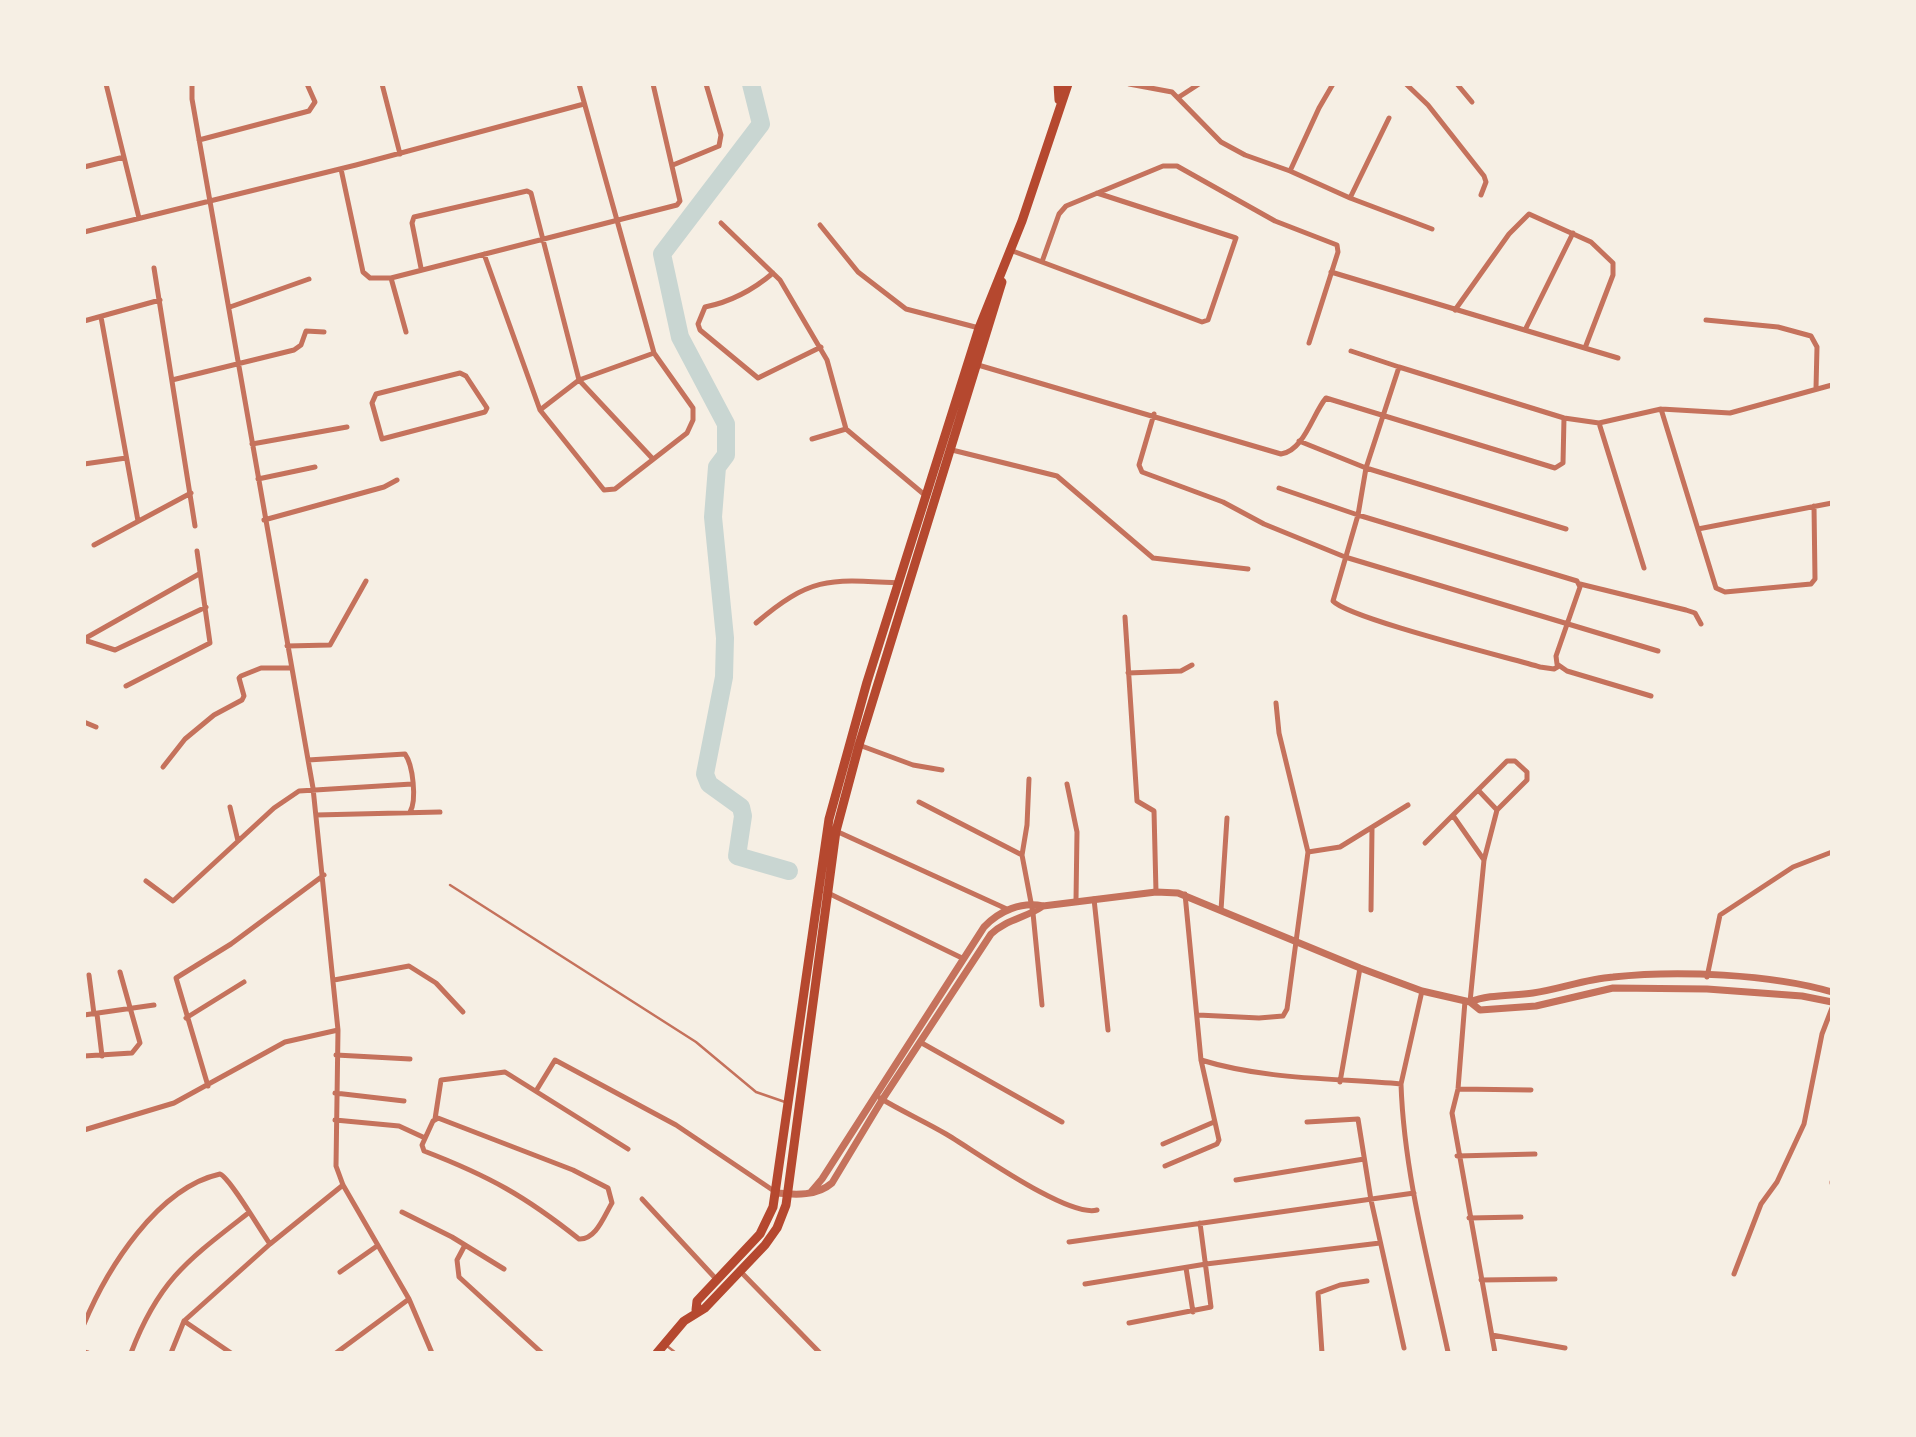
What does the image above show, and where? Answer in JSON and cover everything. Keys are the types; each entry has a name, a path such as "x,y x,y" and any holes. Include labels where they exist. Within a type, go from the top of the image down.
{"main road":[{"path":"1058,84 1059,102"},
{"path":"662,1349 696,1310 697,1301 760,1234 777,1193 788,1104 824,886 836,831 859,745 978,365 1010,250 1059,102 1068,84"},
{"path":"696,1310 705,1308 772,1236 788,1194 824,886 829,819 849,743 979,328 1010,250"}],"street":[{"path":"106,84 139,218"},
{"path":"192,84 264,520 313,788 338,1030 336,1166 343,1185 409,1299 432,1353"},
{"path":"199,139 309,111 315,102 307,84"},
{"path":"382,84 400,154"},
{"path":"484,254 540,410 604,490 615,489 687,433 693,420 693,408 654,353 579,84"},
{"path":"341,169 364,275 391,278 616,218 677,205 680,201 673,165 653,84"},
{"path":"673,165 719,146 722,135 706,84"},
{"path":"1129,84 1172,92 1221,142 1245,155 1432,229"},
{"path":"1179,97 1199,84"},
{"path":"1290,171 1319,107 1334,84"},
{"path":"1406,84 1428,105 1484,176 1486,182 1481,195"},
{"path":"1457,84 1472,102"},
{"path":"84,232 400,154 584,104"},
{"path":"1350,198 1389,118"},
{"path":"84,167 124,157"},
{"path":"1043,260 1062,211 1097,193 1163,166 1177,166 1275,221 1334,242 1338,249 1309,344"},
{"path":"421,268 412,223 414,217 527,191 532,195 579,380 652,458"},
{"path":"1010,250 1043,260 1202,322 1208,320 1236,238 1097,193"},
{"path":"1455,310 1525,215 1591,242 1613,263 1613,275 1585,348"},
{"path":"720,223 780,280 821,347 839,397 846,429 926,496"},
{"path":"820,225 858,272 906,309 979,328"},
{"path":"1526,328 1573,233"},
{"path":"154,268 195,526"},
{"path":"1331,272 1455,310 1526,328 1618,358"},
{"path":"773,273 760,285 732,299 705,307 698,324 700,330 758,378 821,347"},
{"path":"391,278 406,332"},
{"path":"230,307 309,279"},
{"path":"84,321 160,300"},
{"path":"101,317 138,521"},
{"path":"1706,320 1778,327 1811,336 1817,347 1816,388"},
{"path":"172,380 298,348 306,331 324,332"},
{"path":"1351,351 1564,418 1599,423 1661,409 1730,412 1832,385"},
{"path":"540,410 579,380 654,353"},
{"path":"978,365 1154,414 1281,454 1287,453 1299,441 1326,398 1383,418 1555,468 1563,463 1564,418"},
{"path":"1399,368 1366,468 1358,516 1331,597 1340,607 1540,667 1554,669 1559,666 1651,696"},
{"path":"417,374 419,383"},
{"path":"463,374 487,410 382,439 372,403 374,395 419,383 463,374"},
{"path":"1661,409 1716,587 1720,590 1731,593 1811,584 1815,579 1814,506"},
{"path":"1154,414 1139,465 1142,472 1223,502 1264,524 1345,557 1658,652"},
{"path":"1599,423 1644,568"},
{"path":"252,444 347,427"},
{"path":"812,439 846,429"},
{"path":"1299,441 1366,468 1566,529"},
{"path":"952,450 1057,476 1066,481 1091,509 1153,558 1248,569"},
{"path":"84,464 127,458"},
{"path":"258,479 315,467"},
{"path":"264,520 384,487 397,480"},
{"path":"1279,488 1358,516 1575,580 1580,584 1686,610 1695,613 1701,624"},
{"path":"94,545 191,493"},
{"path":"1698,529 1832,503"},
{"path":"126,686 206,647 212,639 197,551"},
{"path":"84,639 199,574"},
{"path":"287,646 330,645 366,581"},
{"path":"756,623 787,598 823,581 899,583"},
{"path":"1559,666 1556,656 1580,584"},
{"path":"84,639 115,650 206,607"},
{"path":"1125,617 1137,801 1152,808 1155,815 1156,892"},
{"path":"1128,673 1181,671 1192,665"},
{"path":"163,767 185,739 214,715 242,700 241,676 261,668 291,668"},
{"path":"1198,1015 1259,1018 1278,1017 1286,1013 1294,938 1308,852 1279,733 1276,703"},
{"path":"84,722 96,727"},
{"path":"859,745 913,765 942,770"},
{"path":"308,760 405,754 412,784 413,808 410,812"},
{"path":"1425,843 1454,817 1507,761 1515,761 1527,772 1527,780 1497,810 1484,860 1458,1089 1452,1112 1457,1156 1495,1353"},
{"path":"1029,779 1022,858 1033,913 1042,1005"},
{"path":"146,881 173,901 286,798 313,788 412,784"},
{"path":"1067,784 1077,832 1076,900"},
{"path":"1479,792 1497,810"},
{"path":"919,803 1022,858"},
{"path":"1308,852 1340,847 1408,806"},
{"path":"230,807 238,841"},
{"path":"316,815 440,812"},
{"path":"1454,817 1484,860"},
{"path":"1221,910 1227,818"},
{"path":"1371,910 1372,830"},
{"path":"836,831 1009,909"},
{"path":"1707,977 1720,915 1793,867 1832,852"},
{"path":"208,1086 176,978 231,944 324,876"},
{"path":"824,886 967,961"},
{"path":"536,1091 555,1060 676,1125 777,1193 825,1189 920,1042 993,917 1030,903 1043,906 1156,892 1185,894 1360,968 1422,992 1467,1001 1480,1010 1535,1006 1613,988 1767,992 1832,1002"},
{"path":"1165,1166 1217,1144 1201,1060 1185,894"},
{"path":"1094,899 1108,1030"},
{"path":"811,1192 967,961 1007,920 1033,913 1043,906"},
{"path":"334,980 409,966 436,983 463,1012"},
{"path":"1340,1082 1360,968"},
{"path":"84,1056 132,1053 138,1048 140,1043 132,1009 120,972"},
{"path":"89,975 102,1056"},
{"path":"1467,1001 1536,993 1611,976 1765,978 1802,983 1832,992"},
{"path":"186,1018 244,982"},
{"path":"1422,992 1401,1084 1402,1115 1414,1193 1448,1352"},
{"path":"84,1015 154,1005"},
{"path":"1734,1274 1761,1204 1777,1182 1804,1124 1822,1034 1832,1008"},
{"path":"84,1130 174,1103 285,1042 338,1030"},
{"path":"920,1042 1062,1122"},
{"path":"336,1055 410,1059"},
{"path":"1201,1060 1237,1071 1340,1082 1401,1084"},
{"path":"435,1119 573,1170 608,1188 612,1194 612,1203 594,1233 586,1239 579,1239 518,1193 473,1170 424,1151 421,1147 435,1119 438,1084 445,1078 505,1072 628,1149"},
{"path":"1458,1089 1531,1090"},
{"path":"335,1093 404,1101"},
{"path":"874,1095 1045,1193 1081,1211 1097,1210"},
{"path":"1307,1122 1357,1117 1371,1200 1404,1348"},
{"path":"335,1120 399,1126 425,1138"},
{"path":"1163,1144 1214,1122"},
{"path":"1457,1156 1535,1154"},
{"path":"1236,1180 1364,1159"},
{"path":"84,1324 102,1284 130,1243 163,1205 210,1176 219,1174 229,1181 247,1214 270,1244"},
{"path":"171,1353 184,1321 270,1244 343,1185"},
{"path":"1069,1242 1414,1193"},
{"path":"642,1199 717,1280"},
{"path":"401,1212 465,1245 504,1269"},
{"path":"131,1353 157,1295 181,1268 247,1214"},
{"path":"1469,1218 1521,1217"},
{"path":"1129,1324 1193,1312 1209,1308 1213,1304 1200,1223"},
{"path":"1085,1284 1206,1264 1380,1243"},
{"path":"465,1245 457,1260 459,1278 542,1353"},
{"path":"340,1272 377,1246"},
{"path":"1186,1268 1193,1312"},
{"path":"740,1271 820,1353"},
{"path":"1481,1280 1555,1279"},
{"path":"1322,1353 1318,1293 1340,1285 1367,1281"},
{"path":"336,1353 409,1299"},
{"path":"184,1321 231,1353"},
{"path":"1492,1335 1565,1348"}],"lane":[{"path":"450,885 696,1042 756,1092 788,1104"},
{"path":"662,1349 676,1353"}],"waterway":[{"path":"751,84 761,124 662,254 680,337 726,424 726,455 717,467 713,517 725,638 724,677 705,774 709,784 741,807 743,816 737,856 789,871"}]}
